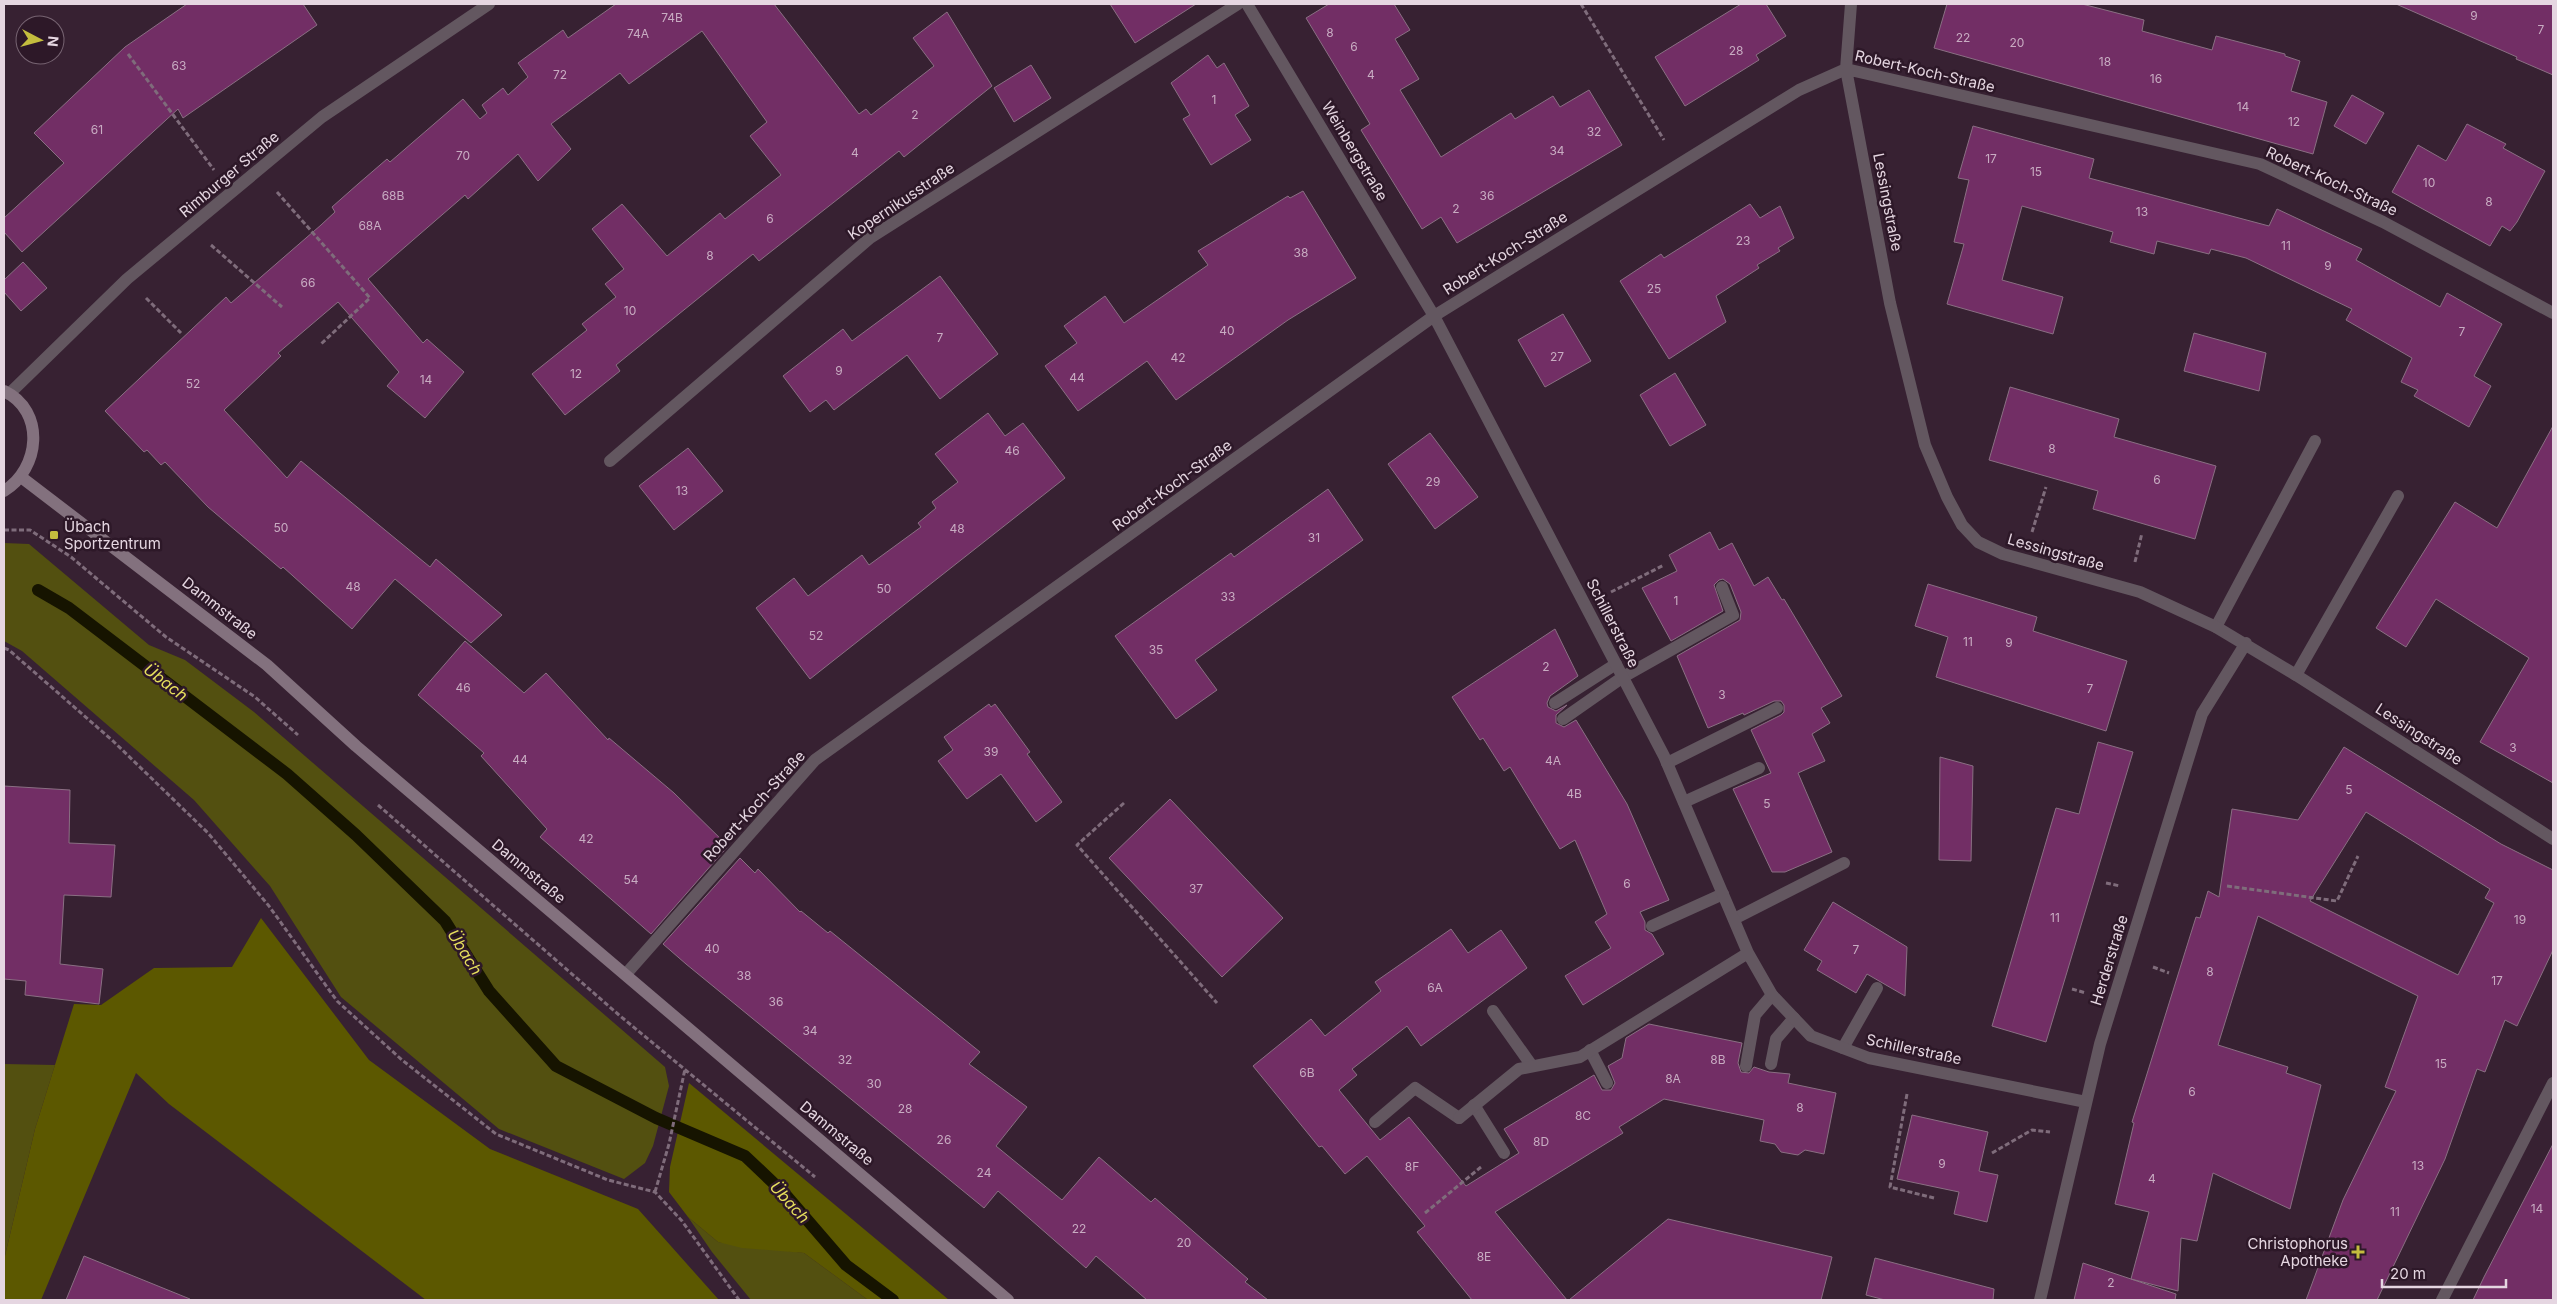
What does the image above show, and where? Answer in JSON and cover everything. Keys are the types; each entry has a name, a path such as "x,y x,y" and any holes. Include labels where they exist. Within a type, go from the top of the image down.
{"street":[{"name":"Rimburger Straße","path":"6,393 127,279 322,117 489,4"},
{"name":"Kopernikusstraße","path":"610,461 870,238 1238,4"},
{"name":"Weinbergstraße","path":"1247,4 1434,316"},
{"name":"Lessingstraße","path":"1851,4 1846,69 1890,303 1925,445 1947,498 1962,525 1978,542 2003,554 2140,592 2216,627 2296,675 2553,839"},
{"name":"Robert-Koch-Straße","path":"626,974 815,760 1434,316 1799,90 1846,69 2260,164 2383,222 2553,313"},
{"name":"Schillerstraße","path":"1434,316 1667,763 1748,953 1772,995 1811,1036 1869,1058 2086,1102"},
{"path":"4,491 21,477 31,461 34,442 31,424 23,407 6,393"},
{"path":"2216,627 2315,440"},
{"name":"Dammstraße","path":"21,477 267,665 356,746 1008,1300"},
{"path":"2296,675 2398,496"},
{"path":"1563,719 1622,677 1733,615 1722,588"},
{"name":"Herderstraße","path":"2040,1300 2100,1044 2202,714 2246,644"},
{"path":"1555,703 1616,664"},
{"path":"1667,763 1777,708"},
{"path":"1684,802 1759,768"},
{"path":"1734,919 1844,863"},
{"path":"1652,926 1723,894"},
{"path":"1375,1122 1415,1088 1459,1118 1519,1068 1580,1056 1748,953"},
{"path":"1843,1048 1876,988"},
{"path":"1746,1066 1755,1015 1772,995"},
{"path":"1493,1011 1532,1066"},
{"path":"1771,1064 1776,1039 1794,1018"},
{"path":"1590,1050 1607,1083"},
{"path":"2442,1300 2553,1083"},
{"path":"1474,1105 1504,1152"}],"path":[{"path":"1581,4 1679,164"},
{"path":"128,54 231,192"},
{"path":"258,171 370,298 321,344"},
{"path":"191,226 282,307"},
{"path":"127,279 181,333"},
{"path":"2023,560 2046,487"},
{"path":"4,530 30,530 71,556 166,637 255,698 300,737"},
{"path":"1586,606 1664,565"},
{"path":"4,648 9,650 113,741 208,833 269,906 337,1001 402,1060 496,1134 608,1180 655,1192 682,1222 739,1300"},
{"path":"375,803 684,1069 820,1181"},
{"path":"1124,803 1077,845 1217,1004"},
{"path":"2227,886 2337,901 2358,856"},
{"path":"1913,1066 1890,1187 1934,1198"},
{"path":"655,1192 669,1144 684,1069"},
{"path":"1992,1153 2032,1130 2078,1134"},
{"path":"1425,1213 1484,1165"}],"shaded area":[{"path":"4,543 29,544 149,645 185,660 254,712 665,1067 669,1086 653,1146 645,1163 624,1179 499,1129 341,997 270,886 194,800 22,651 4,641"},
{"path":"261,918 369,1060 490,1149 638,1209 719,1300 426,1300 169,1104 136,1073 41,1300 4,1300 4,1260 35,1129 74,1004 101,1005 154,968 232,967"},
{"path":"4,1064 55,1065 35,1129 4,1260"},
{"path":"689,1083 949,1300 868,1300 804,1253 742,1248 718,1242 688,1217 669,1192 670,1167"},
{"path":"688,1217 718,1242 804,1253 868,1300 751,1300 712,1252"}],"building":[{"path":"187,4 303,4 317,25 183,118 178,109 22,252 4,232 4,218 64,163 34,133 125,47"},
{"path":"616,4 774,4 859,114 866,109 871,115 934,66 913,38 947,12 992,86 904,157 899,151 759,261 753,254 616,365 620,371 565,415 532,374 587,330 582,324 616,297 605,284 624,269 592,229 622,204 667,256 720,213 725,219 781,175 750,136 767,122 702,31 629,84 620,73 551,124 571,149 538,181 518,154 468,199 465,195 368,279 423,343 427,339 464,372 425,418 387,386 399,372 338,302 278,353 281,356 224,410 287,478 301,461 430,567 436,559 502,615 471,643 395,579 352,629 283,567 281,569 208,507 165,462 161,465 147,450 144,452 105,411 226,297 231,303 321,225 335,212 332,207 387,159 390,162 463,99 480,119 487,113 482,105 503,88 508,95 528,77 518,63 563,30 568,38"},
{"path":"1110,4 1196,4 1135,43"},
{"path":"1329,4 1394,4 1410,30 1395,39 1419,79 1400,90 1441,157 1511,113 1515,119 1553,96 1560,107 1589,90 1622,145 1457,243 1441,217 1422,229 1361,130 1370,124 1306,18"},
{"path":"1741,4 1766,4 1786,36 1756,55 1759,60 1685,106 1655,57"},
{"path":"1947,4 2082,4 2144,20 2142,31 2212,50 2216,36 2285,54 2285,56 2300,61 2291,91 2327,102 2313,154 1934,48"},
{"path":"2396,4 2553,4 2553,75 2516,59 2517,57"},
{"path":"1208,55 1217,68 1224,63 1249,106 1235,115 1251,140 1211,165 1183,119 1190,115 1171,83"},
{"path":"1031,65 1051,98 1014,122 994,88"},
{"path":"2352,95 2384,113 2366,144 2334,126"},
{"path":"2467,124 2506,144 2503,148 2545,171 2517,222 2510,231 2502,226 2490,246 2392,192 2418,145 2446,161"},
{"path":"1973,126 2094,159 2089,178 2269,226 2277,209 2362,249 2356,260 2440,307 2447,293 2502,324 2474,376 2491,386 2469,427 2414,396 2418,390 2401,382 2412,358 2346,320 2352,309 2246,258 2211,249 2209,254 2157,241 2154,254 2110,242 2113,232 2022,206 2002,280 2063,297 2053,334 1947,304 1964,244 1954,242 1969,180 1958,178"},
{"path":"1303,191 1356,278 1288,320 1176,400 1147,361 1078,411 1045,366 1077,343 1064,326 1105,296 1124,323 1208,265 1198,251 1288,196 1290,198"},
{"path":"1750,204 1760,218 1780,206 1794,238 1778,248 1780,251 1757,265 1759,268 1716,296 1726,322 1669,359 1620,281 1661,254 1664,258"},
{"path":"23,262 47,288 21,311 4,292 4,280"},
{"path":"940,276 998,354 940,399 907,355 834,410 826,400 810,412 783,376 843,329 852,341"},
{"path":"1563,314 1591,361 1545,387 1518,340"},
{"path":"2194,333 2266,353 2259,391 2184,371"},
{"path":"1675,373 1706,425 1670,446 1640,395"},
{"path":"2010,387 2119,419 2114,437 2216,466 2195,539 2093,509 2098,491 1989,460"},
{"path":"988,413 1005,436 1023,423 1065,478 810,679 756,608 794,578 808,596 862,555 869,565 921,527 918,523 936,508 932,502 958,482 935,454"},
{"path":"2553,426 2553,783 2480,742 2529,658 2436,599 2406,647 2376,628 2455,502 2497,528"},
{"path":"1430,433 1478,497 1435,529 1388,464"},
{"path":"688,448 723,491 674,530 639,486"},
{"path":"1328,489 1363,540 1195,660 1217,690 1176,719 1115,636 1231,553 1234,557"},
{"path":"1710,532 1719,550 1732,543 1754,586 1768,577 1782,600 1784,599 1842,696 1821,708 1830,723 1812,734 1825,761 1798,773 1832,852 1785,872 1772,872 1733,789 1771,773 1751,730 1781,715 1784,712 1784,705 1781,701 1774,701 1744,715 1743,713 1708,728 1677,656 1740,620 1741,612 1730,584 1723,579 1714,585 1723,611 1671,641 1642,588 1677,571 1669,555"},
{"path":"1928,584 2037,617 2033,631 2127,661 2106,731 1936,677 1948,637 1915,626"},
{"path":"1555,629 1578,676 1550,696 1547,703 1548,707 1556,711 1567,705 1556,715 1556,723 1564,727 1576,720 1627,804 1669,900 1640,912 1645,922 1645,930 1652,934 1664,954 1583,1005 1565,976 1611,948 1595,922 1607,914 1575,840 1560,849 1510,767 1504,771 1483,738 1480,740 1452,697"},
{"path":"465,641 524,693 546,673 608,740 609,738 674,793 728,846 651,934 540,837 547,829 481,756 484,753 418,695"},
{"path":"989,704 991,707 995,704 1030,752 1027,754 1062,802 1036,822 1001,774 967,799 938,761 953,750 944,737"},
{"path":"2098,742 2133,752 2046,1042 1992,1026 2056,808 2079,814"},
{"path":"2344,747 2501,844 2553,870 2553,950 2517,1026 2505,1020 2485,1072 2477,1069 2445,1159 2377,1300 2306,1300 2343,1200 2396,1091 2385,1087 2418,996 2258,916 2218,1045 2288,1067 2286,1073 2321,1085 2290,1209 2213,1173 2197,1241 2181,1238 2178,1291 2131,1279 2149,1212 2115,1204 2134,1123 2132,1122 2196,917 2200,918 2208,891 2219,897 2232,809 2298,820","holes":["2366,812 2490,889 2485,898 2494,903 2458,975 2310,901"]},
{"path":"1940,757 1973,766 1971,861 1939,860"},
{"path":"4,786 70,790 69,843 115,845 111,897 64,895 60,964 103,969 99,1004 25,995 26,981 4,979"},
{"path":"1170,799 1283,918 1222,977 1109,858"},
{"path":"740,858 755,873 758,869 800,912 828,933 830,931 980,1052 969,1064 1027,1107 996,1146 1062,1200 1099,1157 1151,1202 1155,1198 1248,1279 1245,1282 1268,1300 1147,1300 1096,1256 1086,1268 998,1191 984,1208 686,964 663,944"},
{"path":"1833,902 1907,947 1905,996 1867,974 1856,993 1817,970 1822,961 1804,950"},
{"path":"1451,929 1468,953 1501,930 1527,968 1421,1046 1407,1026 1352,1069 1357,1075 1339,1090 1380,1140 1409,1117 1466,1186 1519,1153 1504,1129 1594,1075 1602,1090 1611,1090 1615,1083 1608,1066 1622,1058 1626,1038 1649,1024 1742,1043 1738,1063 1741,1072 1749,1073 1754,1067 1769,1072 1790,1074 1788,1083 1836,1093 1824,1154 1805,1150 1798,1155 1781,1152 1775,1144 1760,1141 1764,1120 1664,1099 1619,1127 1623,1133 1495,1212 1567,1300 1472,1300 1417,1232 1425,1226 1367,1156 1345,1174 1322,1146 1319,1147 1253,1066 1311,1019 1325,1036 1381,991 1375,982"},
{"path":"1912,1115 1988,1132 1979,1171 1998,1175 1987,1222 1954,1214 1959,1192 1897,1179"},
{"path":"2553,1144 2553,1300 2473,1300 2484,1277"},
{"path":"1668,1219 1832,1257 1821,1300 1569,1300"},
{"path":"84,1256 190,1299 190,1300 66,1300"},
{"path":"1875,1258 1994,1289 1993,1300 1885,1300 1866,1295"},
{"path":"2083,1263 2176,1294 2175,1300 2074,1300"}],"waterway":[{"name":"Übach","path":"38,590 69,608 287,774 356,835 445,921 489,991 556,1066 656,1118 745,1156 784,1193 846,1265 893,1300"}],"place":[{"name":"Übach Sportzentrum","path":"54,535"},
{"name":"Christophorus Apotheke","path":"2358,1252"}]}
